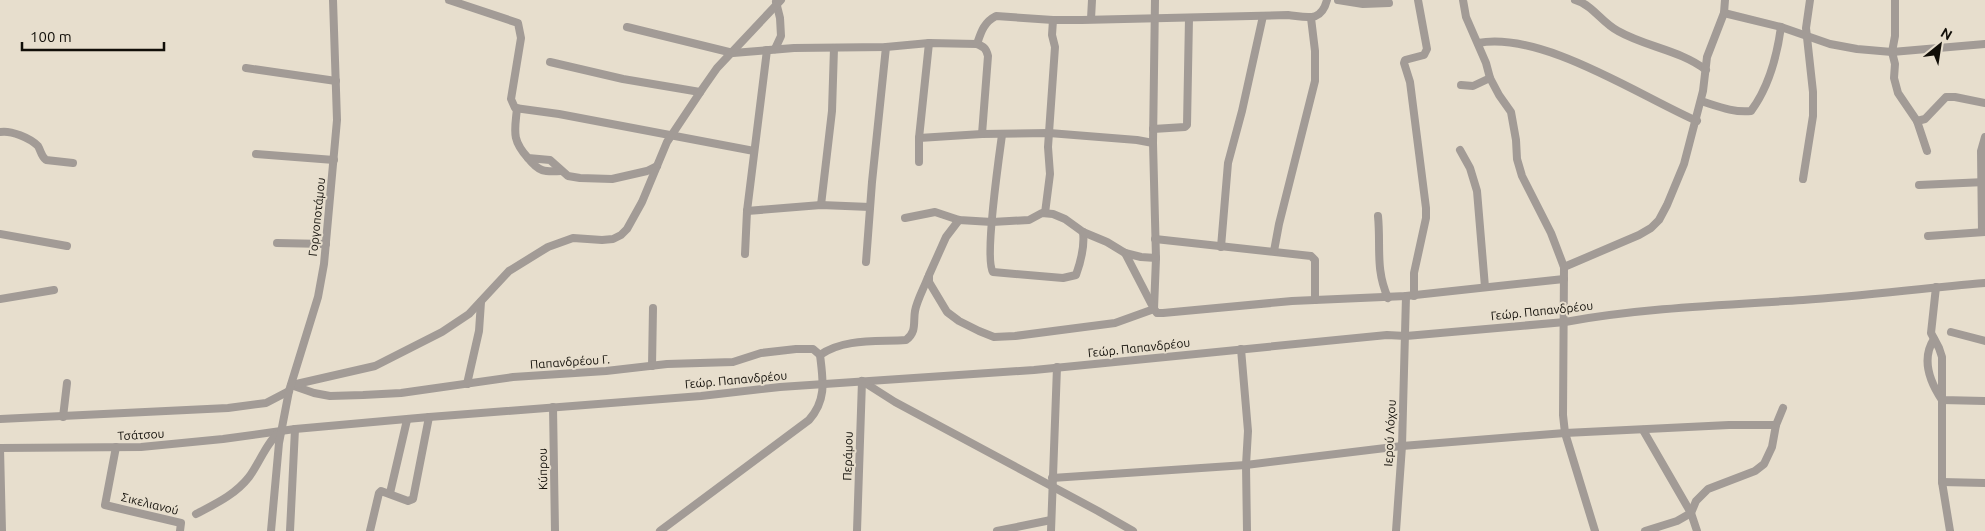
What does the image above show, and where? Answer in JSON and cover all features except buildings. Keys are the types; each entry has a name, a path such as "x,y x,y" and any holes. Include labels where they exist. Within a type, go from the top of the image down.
{"street":[{"name":"Γοργοποτάμου","path":"271,531 276,473 290,388 318,297 326,244 337,120 333,0"},
{"path":"449,0 518,23 521,29 521,38 511,99 512,104 518,108 754,151"},
{"path":"1091,20 1092,0"},
{"path":"1154,309 1156,258 1153,142 1155,0"},
{"path":"977,44 982,29 989,20 996,16 1053,20 1288,15 1311,18 1324,10 1327,0"},
{"path":"1338,0 1363,4 1389,3"},
{"name":"Ιερού Λόχου","path":"1396,531 1402,446 1406,336 1410,296 1426,218 1410,82 1404,64 1405,60 1424,55 1427,49 1418,0"},
{"path":"1463,0 1466,17 1478,43 1490,78 1498,96 1510,112 1516,140 1516,159 1519,167 1552,233 1564,268 1565,433 1595,531"},
{"path":"1575,0 1588,2 1607,24 1618,31 1687,58 1706,70"},
{"path":"1564,268 1632,239 1651,228 1658,220 1676,186 1697,121 1707,57 1724,13 1726,0"},
{"path":"1803,179 1813,116 1807,20 1810,0"},
{"path":"1895,0 1895,36 1892,52 1895,64 1894,78 1898,93 1917,121 1927,151"},
{"path":"775,49 781,36 778,2"},
{"path":"0,419 63,417 266,403 290,388 369,368 390,360 442,332 469,314 509,271 548,247 573,238 602,240 621,236 636,215 671,135 717,68 733,53 778,2"},
{"path":"1724,13 1781,27 1830,44 1857,50 1892,52 1985,44"},
{"path":"1221,246 1228,163 1247,92 1263,16"},
{"path":"1153,129 1185,127 1187,125 1189,18"},
{"path":"1274,251 1314,81 1315,51 1311,18"},
{"path":"1045,213 1050,174 1049,133 1054,55 1053,20"},
{"path":"627,27 733,53 775,49 886,47 929,43 977,44 986,49 988,56 982,134"},
{"path":"1701,101 1743,112 1751,111 1758,102 1771,71 1778,51 1781,27"},
{"path":"1478,43 1491,41 1516,43 1556,55 1593,70 1697,121"},
{"path":"918,162 929,43"},
{"path":"866,262 886,47"},
{"path":"821,205 832,111 834,48"},
{"path":"745,254 746,211 767,50"},
{"path":"550,62 623,79 700,92"},
{"path":"246,68 336,81"},
{"path":"1462,85 1473,86 1490,78"},
{"path":"1917,121 1925,119 1946,97 1985,103"},
{"path":"518,108 516,140 520,149 542,171 548,173 561,171"},
{"path":"0,132 28,139 37,145 43,158 46,160 73,164"},
{"path":"919,138 982,134 1049,133 1153,142"},
{"path":"1002,135 992,222 990,269 992,272 1063,278 1076,275 1082,254 1083,232"},
{"path":"1928,236 1983,232 1981,150 1985,137"},
{"path":"1460,150 1470,168 1477,191 1481,215 1486,286"},
{"path":"256,154 334,160"},
{"path":"528,158 550,160 568,176 574,177 612,179 657,166"},
{"path":"1919,185 1983,182"},
{"path":"746,211 821,205 870,207"},
{"path":"906,218 935,212 959,220 992,222 1030,220 1045,213 1065,219 1083,232 1107,242 1125,253 1156,258"},
{"path":"1378,216 1379,269 1382,285 1388,298"},
{"path":"660,531 808,420 816,411 820,402 823,384 820,355 836,346 862,342 906,340 911,336 914,327 915,311 929,276 946,237 959,220"},
{"path":"0,234 67,246"},
{"path":"1155,240 1306,254 1315,260 1315,300"},
{"path":"277,243 326,244"},
{"path":"1125,253 1156,313 1163,314 1238,305 1388,298 1486,286 1564,280"},
{"path":"929,276 929,282 947,312 959,321 994,337 1115,323 1154,309"},
{"name":"Γεώρ. Παπανδρέου","path":"295,429 823,384 1057,367 1387,335 1406,336 1706,307 1874,295 1985,283"},
{"path":"1936,287 1931,333 1940,348 1942,357 1942,482 1950,531"},
{"path":"0,299 54,290"},
{"path":"467,384 479,331 482,302"},
{"path":"652,366 653,308"},
{"path":"1951,332 1985,341"},
{"path":"1934,339 1929,347 1927,360 1929,376 1933,387 1942,400"},
{"name":"Παπανδρέου Γ.","path":"290,388 314,393 347,396 401,393 513,377 652,366 733,362 761,353 796,349 814,349 820,355"},
{"path":"1242,349 1248,431 1246,465 1248,531"},
{"path":"1051,531 1057,367"},
{"path":"862,382 894,402 955,433 1133,531"},
{"name":"Περάμου","path":"857,531 862,382"},
{"path":"63,417 66,383"},
{"path":"1942,400 1985,401"},
{"name":"Κύπρου","path":"553,407 555,531"},
{"path":"1645,531 1677,521 1690,514 1696,501 1708,489 1755,471 1764,464 1772,447 1776,425 1783,408"},
{"path":"370,531 377,496 381,491 408,501 413,499 429,417"},
{"path":"390,493 407,420"},
{"path":"1052,478 1246,465 1402,446 1565,433 1729,425 1776,425"},
{"path":"290,531 295,429"},
{"name":"Τσάτσου","path":"0,448 116,447 223,440 295,429"},
{"path":"1643,430 1690,514 1697,531"},
{"path":"196,514 225,499 242,485 256,467 272,440 282,431"},
{"name":"Σικελιανού","path":"116,447 105,505 181,523 180,531"},
{"path":"0,448 2,531"},
{"path":"1942,482 1985,483"},
{"path":"998,531 1051,520"}]}
